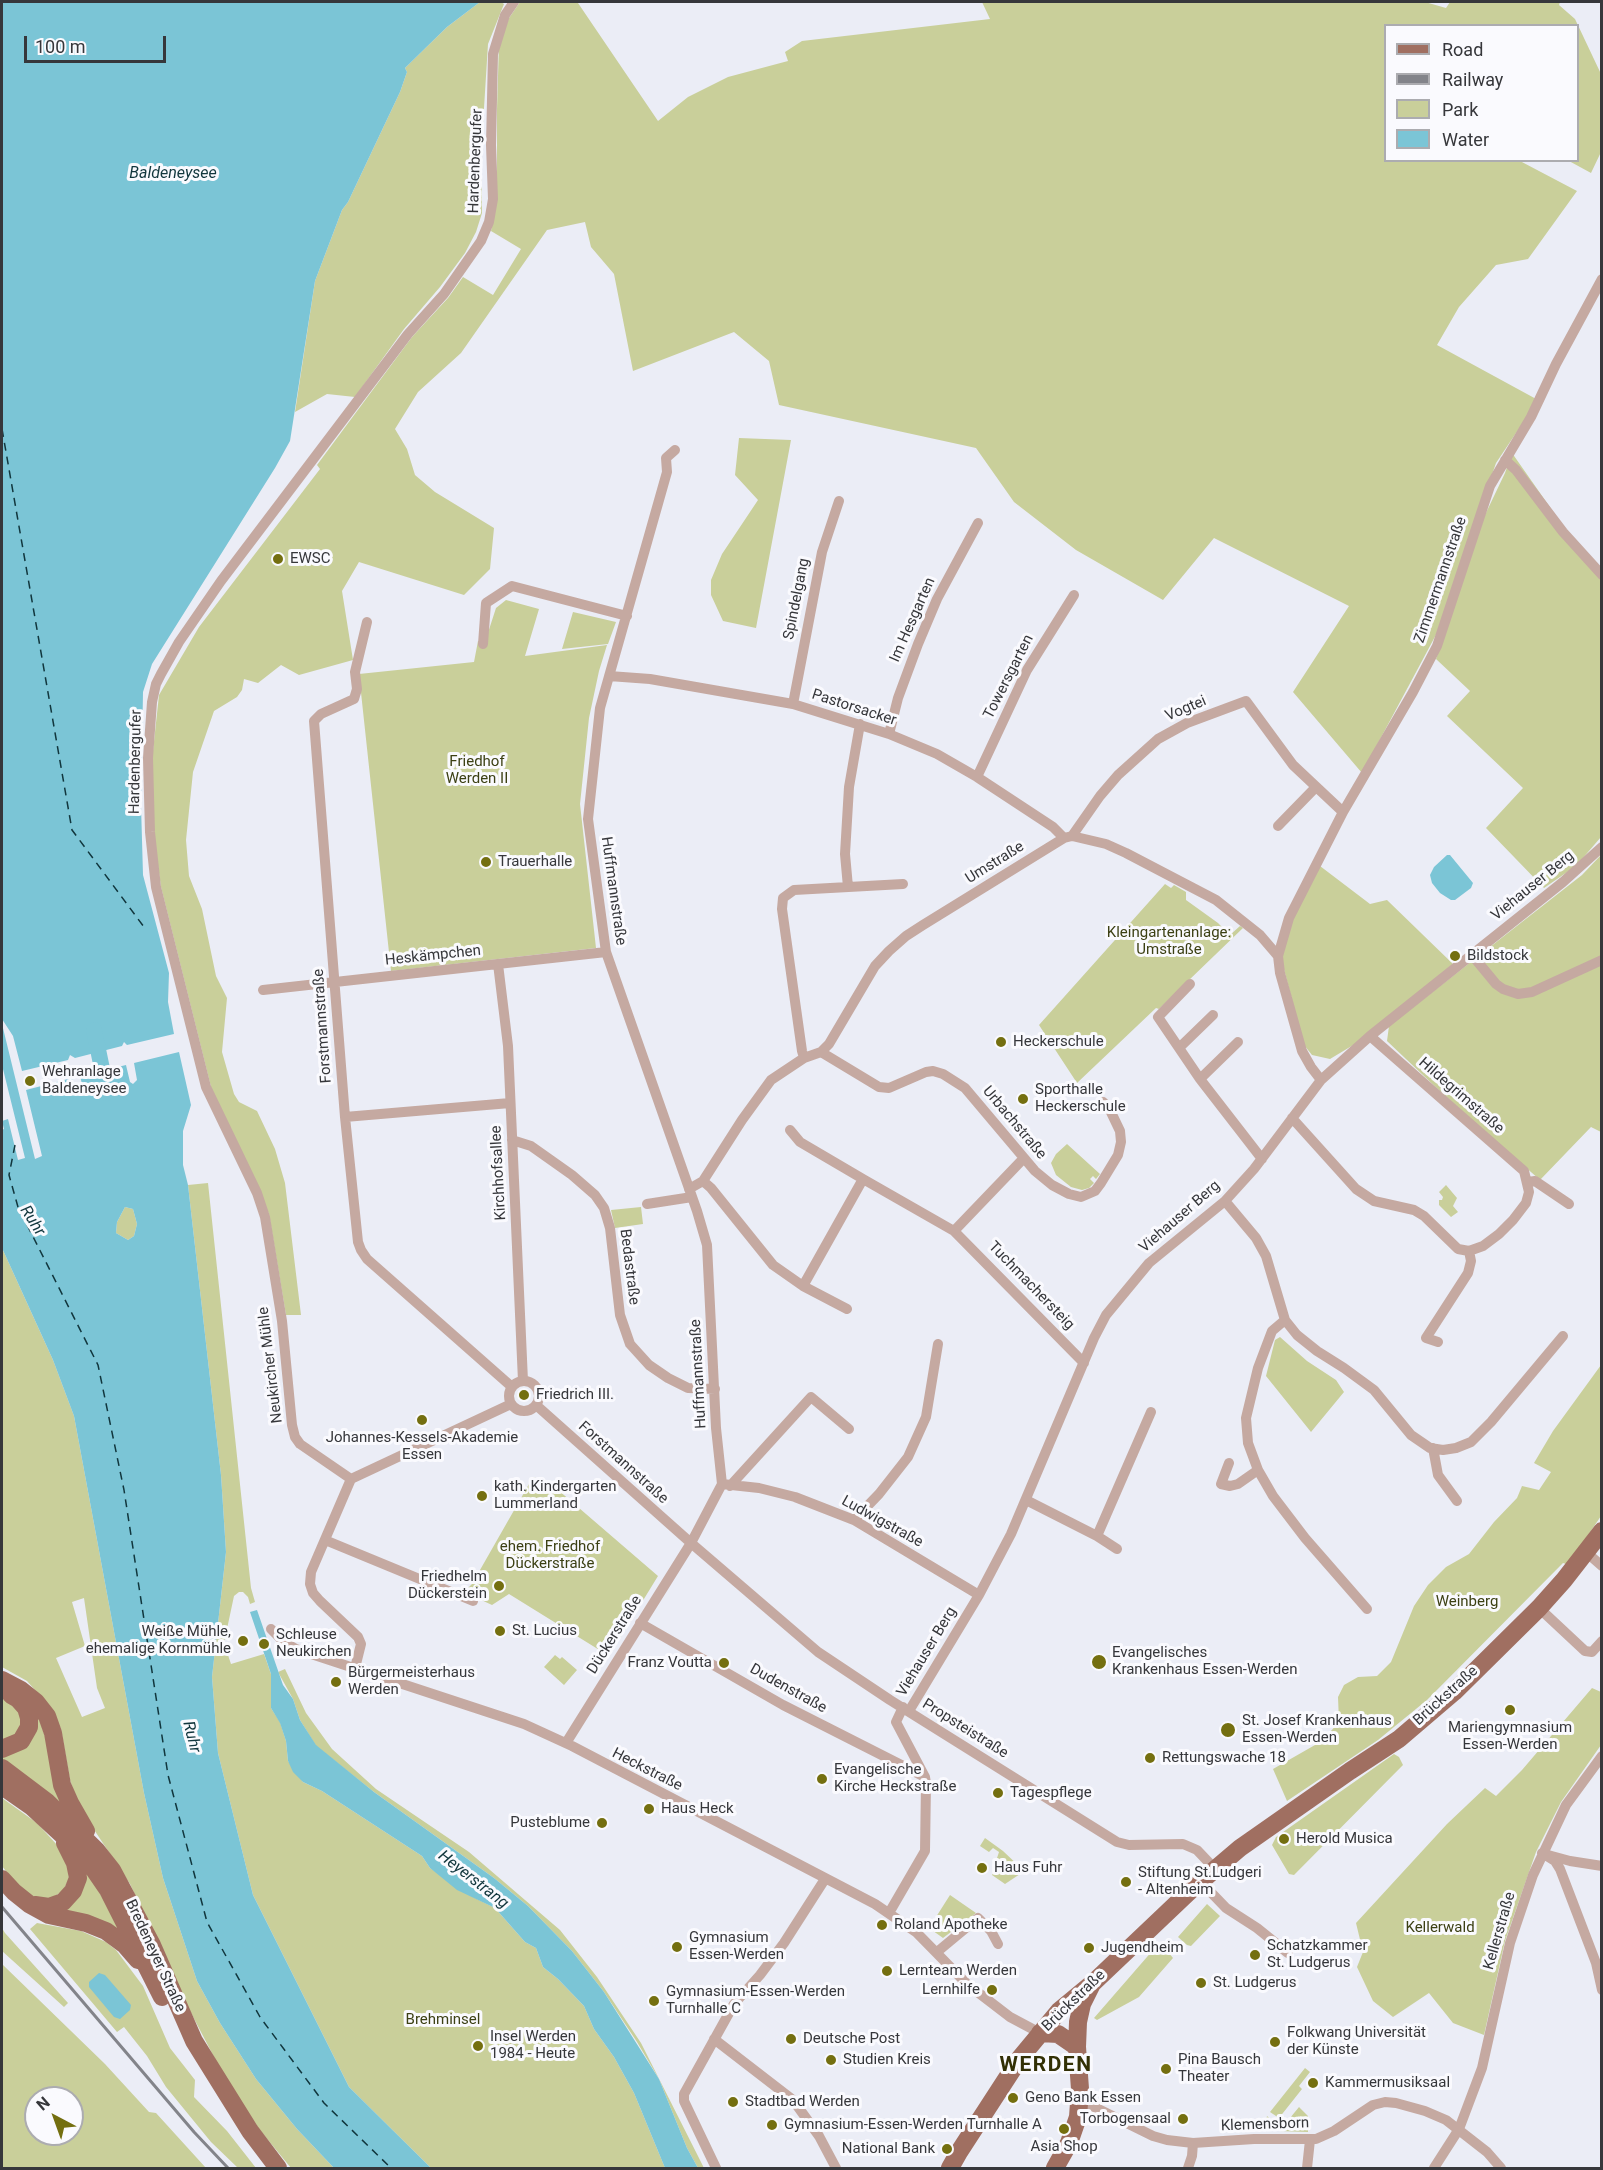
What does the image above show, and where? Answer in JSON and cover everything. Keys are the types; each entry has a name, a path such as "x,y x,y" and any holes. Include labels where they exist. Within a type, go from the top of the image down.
{"main road":[{"name":"Brückstraße","path":"950,2169 1018,2062 1040,2033 1066,2005 1094,1982 1200,1881 1255,1837 1399,1739 1454,1692 1539,1608 1602,1530"},
{"path":"2,1680 21,1690 36,1702 47,1716 53,1733 62,1785 97,1851"},
{"path":"2,1690 23,1704 28,1713 29,1724 21,1741 2,1749"},
{"name":"Bredeneyer Straße","path":"2,1768 47,1802 97,1851 112,1870 142,1926 194,2041 249,2131 278,2169"},
{"name":"Bredeneyer Straße","path":"2,1786 32,1808 84,1855 108,1890 212,2095 264,2169"},
{"path":"28,1904 50,1907 63,1902 73,1891 78,1878 75,1863 59,1831"},
{"path":"2,1879 28,1904 50,1915 86,1923 106,1931 125,1945 152,1977"},
{"path":"1055,2169 1074,2130 1080,2100 1078,2022 1082,2004 1094,1982"},
{"path":"1040,2033 1058,2034 1077,2047"}],"street":[{"name":"Hardenbergufer","path":"206,1087 156,887 150,832 148,779 152,702 156,684 204,604 408,334 455,280 481,241 489,222 493,199 491,145 493,54 505,15 514,2"},
{"name":"Zimmermannstraße","path":"1278,956 1289,918 1343,812 1437,646 1490,486 1531,417 1556,364 1602,279"},
{"path":"333,412 343,421"},
{"name":"Huffmannstraße","path":"675,450 666,458 667,472 599,716 588,813 606,952 707,1245 715,1389 726,1485"},
{"path":"1505,460 1516,470 1563,532 1602,575"},
{"name":"Spindelgang","path":"793,704 822,552 839,501"},
{"name":"Im Hesgarten","path":"889,734 904,680 922,635 944,585 978,523"},
{"path":"483,644 486,603 512,586 627,616"},
{"name":"Towersgarten","path":"977,777 1027,670 1074,595"},
{"name":"Forstmannstraße","path":"367,622 355,672 357,689 354,699 321,714 314,721 345,1118 361,1250 367,1259 512,1387"},
{"name":"Pastorsacker","path":"609,676 650,679 793,704 889,734 937,754 977,777 1068,837"},
{"name":"Vogtei","path":"1068,837 1118,775 1158,739 1187,723 1246,701 1293,765 1343,812"},
{"path":"848,887 845,854 849,787 860,724"},
{"path":"1278,826 1316,787"},
{"path":"1068,837 1106,844 1216,900 1250,925 1278,956 1280,973 1302,1051 1322,1080"},
{"name":"Umstraße","path":"821,1052 829,1044 875,966 906,936 1068,837"},
{"name":"Viehauser Berg","path":"906,1709 979,1595 1011,1534 1094,1338 1107,1315 1149,1263 1225,1201 1262,1159 1322,1080 1370,1036 1563,882 1602,847"},
{"path":"804,1058 801,1051 782,909 785,895 794,890 903,884"},
{"name":"Heskämpchen","path":"263,990 606,952"},
{"path":"1472,955 1496,984 1518,994 1532,992 1602,960"},
{"name":"Kirchhofsallee","path":"498,964 508,1046 523,1381"},
{"path":"1190,984 1158,1017 1200,1079 1262,1159"},
{"path":"1179,1048 1213,1015"},
{"name":"Hildegrimstraße","path":"1370,1036 1524,1171 1528,1182 1535,1181 1569,1204"},
{"path":"1200,1079 1238,1042"},
{"path":"647,1204 690,1193 703,1181 771,1080 804,1058 821,1052"},
{"name":"Urbachstraße","path":"821,1052 879,1087 889,1088 926,1072 933,1071 943,1074 965,1088 1035,1171 1052,1185 1069,1194 1081,1197 1095,1191 1113,1164 1121,1142 1120,1131 1109,1108 1103,1102"},
{"name":"Neukircher Mühle","path":"206,1087 257,1193 265,1217 282,1321 295,1437 309,1451 351,1479"},
{"path":"345,1118 510,1102"},
{"path":"1292,1118 1356,1189 1374,1201 1414,1210 1433,1223 1458,1249 1469,1251 1483,1246 1499,1234 1526,1203 1529,1192 1528,1182"},
{"name":"Tuchmachersteig","path":"790,1130 800,1142 954,1231 1084,1362"},
{"name":"Bedastraße","path":"512,1140 531,1146 572,1175 595,1195 604,1208 610,1228 620,1315 630,1344 649,1365 668,1378 688,1388 715,1389"},
{"path":"954,1231 1024,1158"},
{"path":"803,1286 863,1179"},
{"path":"703,1181 773,1265 803,1286 847,1310"},
{"path":"1225,1201 1256,1238 1266,1256 1285,1320 1297,1335 1374,1390 1411,1435 1433,1448 1456,1448 1471,1442 1491,1422 1563,1336"},
{"path":"1438,1342 1426,1338 1468,1273 1471,1261 1469,1251"},
{"path":"1285,1320 1272,1331 1258,1368 1246,1418 1248,1443 1258,1470 1273,1496 1305,1538 1367,1609"},
{"path":"854,1520 879,1494 908,1457 926,1417 938,1344"},
{"path":"523,1381 529,1382 539,1394 536,1405 530,1410 522,1411 511,1404 509,1399 512,1387 523,1381"},
{"path":"691,1543 726,1485 811,1397 849,1429"},
{"path":"355,1668 361,1644 358,1637 320,1601 309,1584 311,1572 351,1479 511,1404"},
{"name":"Forstmannstraße","path":"536,1405 691,1543"},
{"path":"1097,1536 1151,1412"},
{"path":"1433,1448 1438,1475 1457,1501"},
{"path":"1229,1463 1221,1484 1230,1486 1238,1484 1258,1470"},
{"name":"Ludwigstraße","path":"726,1485 759,1488 795,1497 854,1520 979,1595"},
{"path":"1026,1500 1097,1536 1117,1549"},
{"path":"325,1540 473,1601"},
{"name":"Dückerstraße","path":"566,1743 691,1543"},
{"name":"Propsteistraße","path":"691,1543 818,1652 1117,1842 1129,1845 1183,1844 1203,1854 1215,1869"},
{"path":"1586,1552 1602,1566"},
{"path":"1539,1608 1585,1651 1592,1652 1602,1641"},
{"name":"Dudenstraße","path":"640,1623 783,1705 925,1777"},
{"name":"Heckstraße","path":"271,1629 284,1642 296,1649 524,1724 566,1743 825,1878 889,1913 916,1932 967,1984 1010,2017 1040,2033"},
{"path":"889,1913 925,1851 925,1777 896,1722 906,1709"},
{"name":"Kellerstraße","path":"1434,2169 1459,2129 1482,2068 1510,1943 1542,1853 1566,1805 1602,1756"},
{"path":"1542,1853 1570,1861 1602,1866"},
{"path":"1542,1853 1555,1861 1560,1869 1596,1963 1602,1990"},
{"path":"716,2169 684,2101 684,2094 734,2004 777,1952 825,1878"},
{"path":"1200,1881 1226,1908 1257,1928 1288,1953"},
{"path":"937,1952 978,1918 991,1930 998,1944"},
{"path":"714,2039 793,2100 819,2136 836,2169"},
{"name":"Klemensborn","path":"1080,2100 1153,2136 1193,2143 1254,2139 1310,2140 1328,2135 1367,2108 1385,2102 1425,2110 1459,2129 1487,2152 1501,2169"},
{"path":"1307,2168 1310,2140"},
{"path":"1188,2169 1193,2143"}],"green space":[{"path":"480,2 504,4 488,44 481,156 482,213 476,232 465,253 404,329 355,397 327,394 295,412 315,281 342,210 348,202 400,92 407,72 405,68 447,27"},
{"path":"520,2 579,2 658,121 688,97 728,77 788,61 785,52 802,41 990,19 982,2 1425,2 1446,8 1450,2 1560,2 1559,5 1577,24 1384,24 1384,162 1522,162 1577,191 1528,259 1496,265 1459,307 1437,345 1538,400 1496,463 1438,631 1362,773 1293,692 1349,606 1214,538 1163,600 1076,550 1014,502 976,448 779,405 769,361 734,332 633,371 614,274 591,247 585,222 547,230 461,353 418,392 395,429 407,449 415,475 435,492 494,528 490,569 464,595 359,562 342,591 353,660 299,675 281,665 258,683 244,679 242,690 237,697 214,711 193,772 186,840 189,876 202,909 216,976 227,998 222,1052 234,1094 239,1102 257,1111 275,1149 285,1183 301,1315 286,1315 269,1214 212,1091 161,887 153,830 152,760 159,695 199,627 320,469 317,465 412,337 448,298 463,277 493,295 521,249 491,231 497,198 499,43 509,18"},
{"path":"1579,27 1601,74 1601,152 1591,173 1571,162 1579,162"},
{"path":"739,438 791,440 756,628 723,621 711,595 711,580 722,554 758,500 735,475"},
{"path":"1512,453 1601,580 1601,837 1576,866 1544,888 1486,828 1523,788 1447,716 1470,691 1436,659 1484,517"},
{"name":"Friedhof Werden II","path":"506,600 539,609 525,656 607,645 589,718 580,804 596,948 391,971 359,674 474,662 478,641 485,642 496,608"},
{"path":"573,612 616,622 608,644 562,649"},
{"path":"1601,855 1601,1132 1591,1127 1540,1180 1387,1041 1389,1026 1582,875"},
{"path":"1320,866 1370,904 1387,900 1453,964 1355,1044 1330,1059 1312,1055 1304,1045 1281,958 1293,919"},
{"name":"Kleingartenanlage: Umstraße","path":"1165,884 1171,888 1174,885 1186,892 1186,900 1218,923 1230,935 1240,926 1243,928 1159,1009 1156,1008 1077,1083 1039,1025"},
{"path":"1067,1144 1100,1174 1096,1179 1093,1176 1090,1179 1094,1183 1089,1188 1082,1190 1071,1187 1056,1175 1051,1163 1056,1154"},
{"name":"Brehminsel","path":"208,1183 251,1588 255,1602 250,1604 243,1592 234,1596 224,1643 231,1664 264,1654 271,1674 271,1708 280,1722 286,1741 288,1761 303,1782 322,1791 422,1856 430,1868 475,1898 495,1908 525,1942 536,1948 543,1967 584,2006 594,2029 614,2057 634,2093 665,2168 431,2168 349,2087 253,1895 218,1753 212,1677 226,1552 221,1475 188,1185"},
{"path":"1446,1185 1457,1198 1453,1206 1458,1212 1451,1217 1439,1205 1439,1200 1443,1197 1439,1192"},
{"path":"125,1207 133,1209 137,1224 134,1236 128,1240 116,1233 117,1222"},
{"path":"641,1207 643,1224 615,1228 611,1210"},
{"path":"2,1248 53,1360 74,1416 144,1793 163,1878 197,1981 220,2023 256,2079 297,2129 334,2168 291,2168 259,2129 225,2078 177,1986 130,1884 79,1807 70,1780 61,1729 49,1706 27,1681 2,1667","holes":["84,1598 97,1688 105,1708 82,1717 56,1658 85,1646 72,1602"]},
{"path":"1280,1337 1307,1361 1336,1380 1344,1392 1311,1432 1266,1376 1275,1340"},
{"name":"Weinberg","path":"1601,1365 1601,1516 1580,1547 1566,1564 1563,1563 1427,1700 1378,1740 1287,1801 1273,1769 1322,1741 1339,1722 1338,1697 1344,1685 1358,1677 1377,1676 1391,1662 1414,1606 1428,1585 1446,1567 1469,1554 1494,1522 1517,1498 1522,1486 1539,1490 1551,1472 1534,1463 1553,1431"},
{"name":"ehem. Friedhof Dückerstraße","path":"533,1477 550,1483 658,1576 609,1656 509,1594 492,1605 464,1592 472,1584"},
{"path":"555,1655 560,1659 562,1657 577,1670 564,1685 544,1667"},
{"path":"285,1669 306,1713 332,1749 376,1789 469,1852 560,1930 597,1977 641,2043 704,2168 698,2168 687,2148 659,2079 637,2042 604,1992 572,1951 528,1906 494,1878 374,1792 316,1746 300,1720 293,1699 278,1672"},
{"name":"Kellerwald","path":"1592,1688 1601,1692 1601,1745 1561,1802 1536,1852 1505,1941 1484,2035 1453,2023 1429,1993 1393,2017 1373,2001 1357,1967 1363,1952 1356,1923 1447,1824 1485,1788 1496,1796 1522,1770"},
{"path":"2,1694 12,1701 22,1718 17,1735 2,1742"},
{"path":"35,1707 73,1818 2,1762 2,1752"},
{"path":"1394,1754 1399,1757 1403,1765 1294,1875 1289,1874 1272,1845 1276,1837"},
{"path":"2,1798 37,1823 58,1846 68,1865 69,1879 63,1891 50,1899 34,1898 19,1888 2,1866"},
{"path":"985,1838 1022,1869 1020,1874 1005,1884 992,1875 1001,1861 997,1858 999,1852 993,1848 989,1852 980,1846"},
{"path":"81,1862 128,1940 54,1910"},
{"path":"950,1895 976,1913 943,1938 929,1928"},
{"path":"1207,1904 1220,1916 1191,1946 1187,1945 1178,1937"},
{"path":"37,1923 81,1931 106,1942 116,1950 143,1986 170,2048 195,2080 194,2097 227,2131 256,2168 238,2168 211,2142 166,2087 147,2056 124,2027 117,2032 30,1929"},
{"path":"2,1928 68,2003 64,2007 2,1951"},
{"path":"1160,1942 1173,1958 1139,1997 1097,2020 1094,2018"},
{"path":"2,1964 105,2064 149,2112 156,2113 206,2168 2,2168"},
{"path":"1305,2068 1310,2072 1299,2086 1302,2089 1279,2118 1270,2112"},
{"path":"1299,2107 1308,2116 1308,2132 1279,2131 1266,2121 1267,2116 1281,2129"}],"water":[{"name":"Baldeneysee","path":"2,2 480,2 447,27 405,68 407,72 400,92 348,202 342,210 315,281 290,441 152,664 143,692 141,805 143,875 169,973 168,1002 174,1034 127,1045 124,1042 122,1046 75,1058 70,1055 68,1060 22,1071 13,1036 2,1019"},
{"path":"1450,855 1473,883 1471,888 1455,900 1440,893 1432,883 1430,875 1434,867"},
{"name":"Ruhr","path":"2,1024 35,1159 42,1156 26,1090 72,1078 76,1095 80,1096 84,1092 80,1076 126,1065 130,1082 133,1084 137,1080 134,1063 179,1052 191,1105 183,1131 183,1165 188,1185 221,1475 226,1552 212,1677 218,1753 253,1895 349,2087 431,2168 334,2168 297,2129 256,2079 220,2023 197,1981 163,1878 144,1793 74,1416 53,1360 2,1248 2,1130 4,1129 2,1121 8,1119 18,1160 25,1158 2,1065","holes":["125,1207 133,1209 137,1224 134,1236 128,1240 116,1233 117,1222"]},
{"name":"Heyerstrang","path":"257,1610 283,1685 293,1699 300,1720 316,1745 374,1792 494,1878 528,1906 572,1951 604,1992 659,2079 687,2148 698,2168 665,2168 634,2093 614,2057 594,2029 584,2006 543,1967 536,1948 525,1942 495,1908 457,1890 430,1868 422,1856 322,1791 303,1782 293,1772 288,1761 286,1741 280,1723 271,1708 271,1674 250,1612"},
{"path":"99,1973 105,1975 131,2005 130,2010 120,2019 114,2017 89,1987 89,1982"}],"waterway":[{"path":"94,1030 107,1093"}],"ferry route":[{"path":"2,429 72,830 144,927"},
{"path":"15,1145 9,1175 18,1207 98,1365 124,1490 168,1775 207,1922 260,2017 324,2103 391,2168"}],"railway":[{"path":"2,1907 194,2132 228,2168"}],"place":[{"name":"EWSC","path":"278,559"},
{"name":"Trauerhalle","path":"486,862"},
{"name":"Bildstock","path":"1455,956"},
{"name":"Heckerschule","path":"1001,1042"},
{"name":"Wehranlage Baldeneysee","path":"30,1081"},
{"name":"Sporthalle Heckerschule","path":"1023,1099"},
{"name":"Friedrich III.","path":"524,1395"},
{"name":"Johannes-Kessels-Akademie Essen","path":"422,1420"},
{"name":"kath. Kindergarten Lummerland","path":"482,1496"},
{"name":"Friedhelm Dückerstein","path":"499,1586"},
{"name":"St. Lucius","path":"500,1631"},
{"name":"Weiße Mühle, ehemalige Kornmühle","path":"243,1641"},
{"name":"Schleuse Neukirchen","path":"264,1644"},
{"name":"Evangelisches Krankenhaus Essen-Werden","path":"1099,1662"},
{"name":"Franz Voutta","path":"724,1663"},
{"name":"Bürgermeisterhaus Werden","path":"336,1682"},
{"name":"Mariengymnasium Essen-Werden","path":"1510,1710"},
{"name":"St. Josef Krankenhaus Essen-Werden","path":"1228,1730"},
{"name":"Rettungswache 18","path":"1150,1758"},
{"name":"Evangelische Kirche Heckstraße","path":"822,1779"},
{"name":"Tagespflege","path":"998,1793"},
{"name":"Haus Heck","path":"649,1809"},
{"name":"Pusteblume","path":"602,1823"},
{"name":"Herold Musica","path":"1284,1839"},
{"name":"Haus Fuhr","path":"982,1868"},
{"name":"Stiftung St.Ludgeri - Altenheim","path":"1126,1882"},
{"name":"Roland Apotheke","path":"882,1925"},
{"name":"Gymnasium Essen-Werden","path":"677,1947"},
{"name":"Jugendheim","path":"1089,1948"},
{"name":"Schatzkammer St. Ludgerus","path":"1255,1955"},
{"name":"Lernteam Werden","path":"887,1971"},
{"name":"St. Ludgerus","path":"1201,1983"},
{"name":"Lernhilfe","path":"992,1990"},
{"name":"Gymnasium-Essen-Werden Turnhalle C","path":"654,2001"},
{"name":"Deutsche Post","path":"791,2039"},
{"name":"Folkwang Universität der Künste","path":"1275,2042"},
{"name":"Insel Werden 1984 - Heute","path":"478,2046"},
{"name":"Studien Kreis","path":"831,2060"},
{"name":"Pina Bausch Theater","path":"1166,2069"},
{"name":"Kammermusiksaal","path":"1313,2083"},
{"name":"Geno Bank Essen","path":"1013,2098"},
{"name":"Stadtbad Werden","path":"733,2102"},
{"name":"Torbogensaal","path":"1183,2119"},
{"name":"Gymnasium-Essen-Werden Turnhalle A","path":"772,2125"},
{"name":"Asia Shop","path":"1064,2129"},
{"name":"National Bank","path":"947,2149"}],"district":[{"name":"WERDEN","path":"1046,2066"}]}
